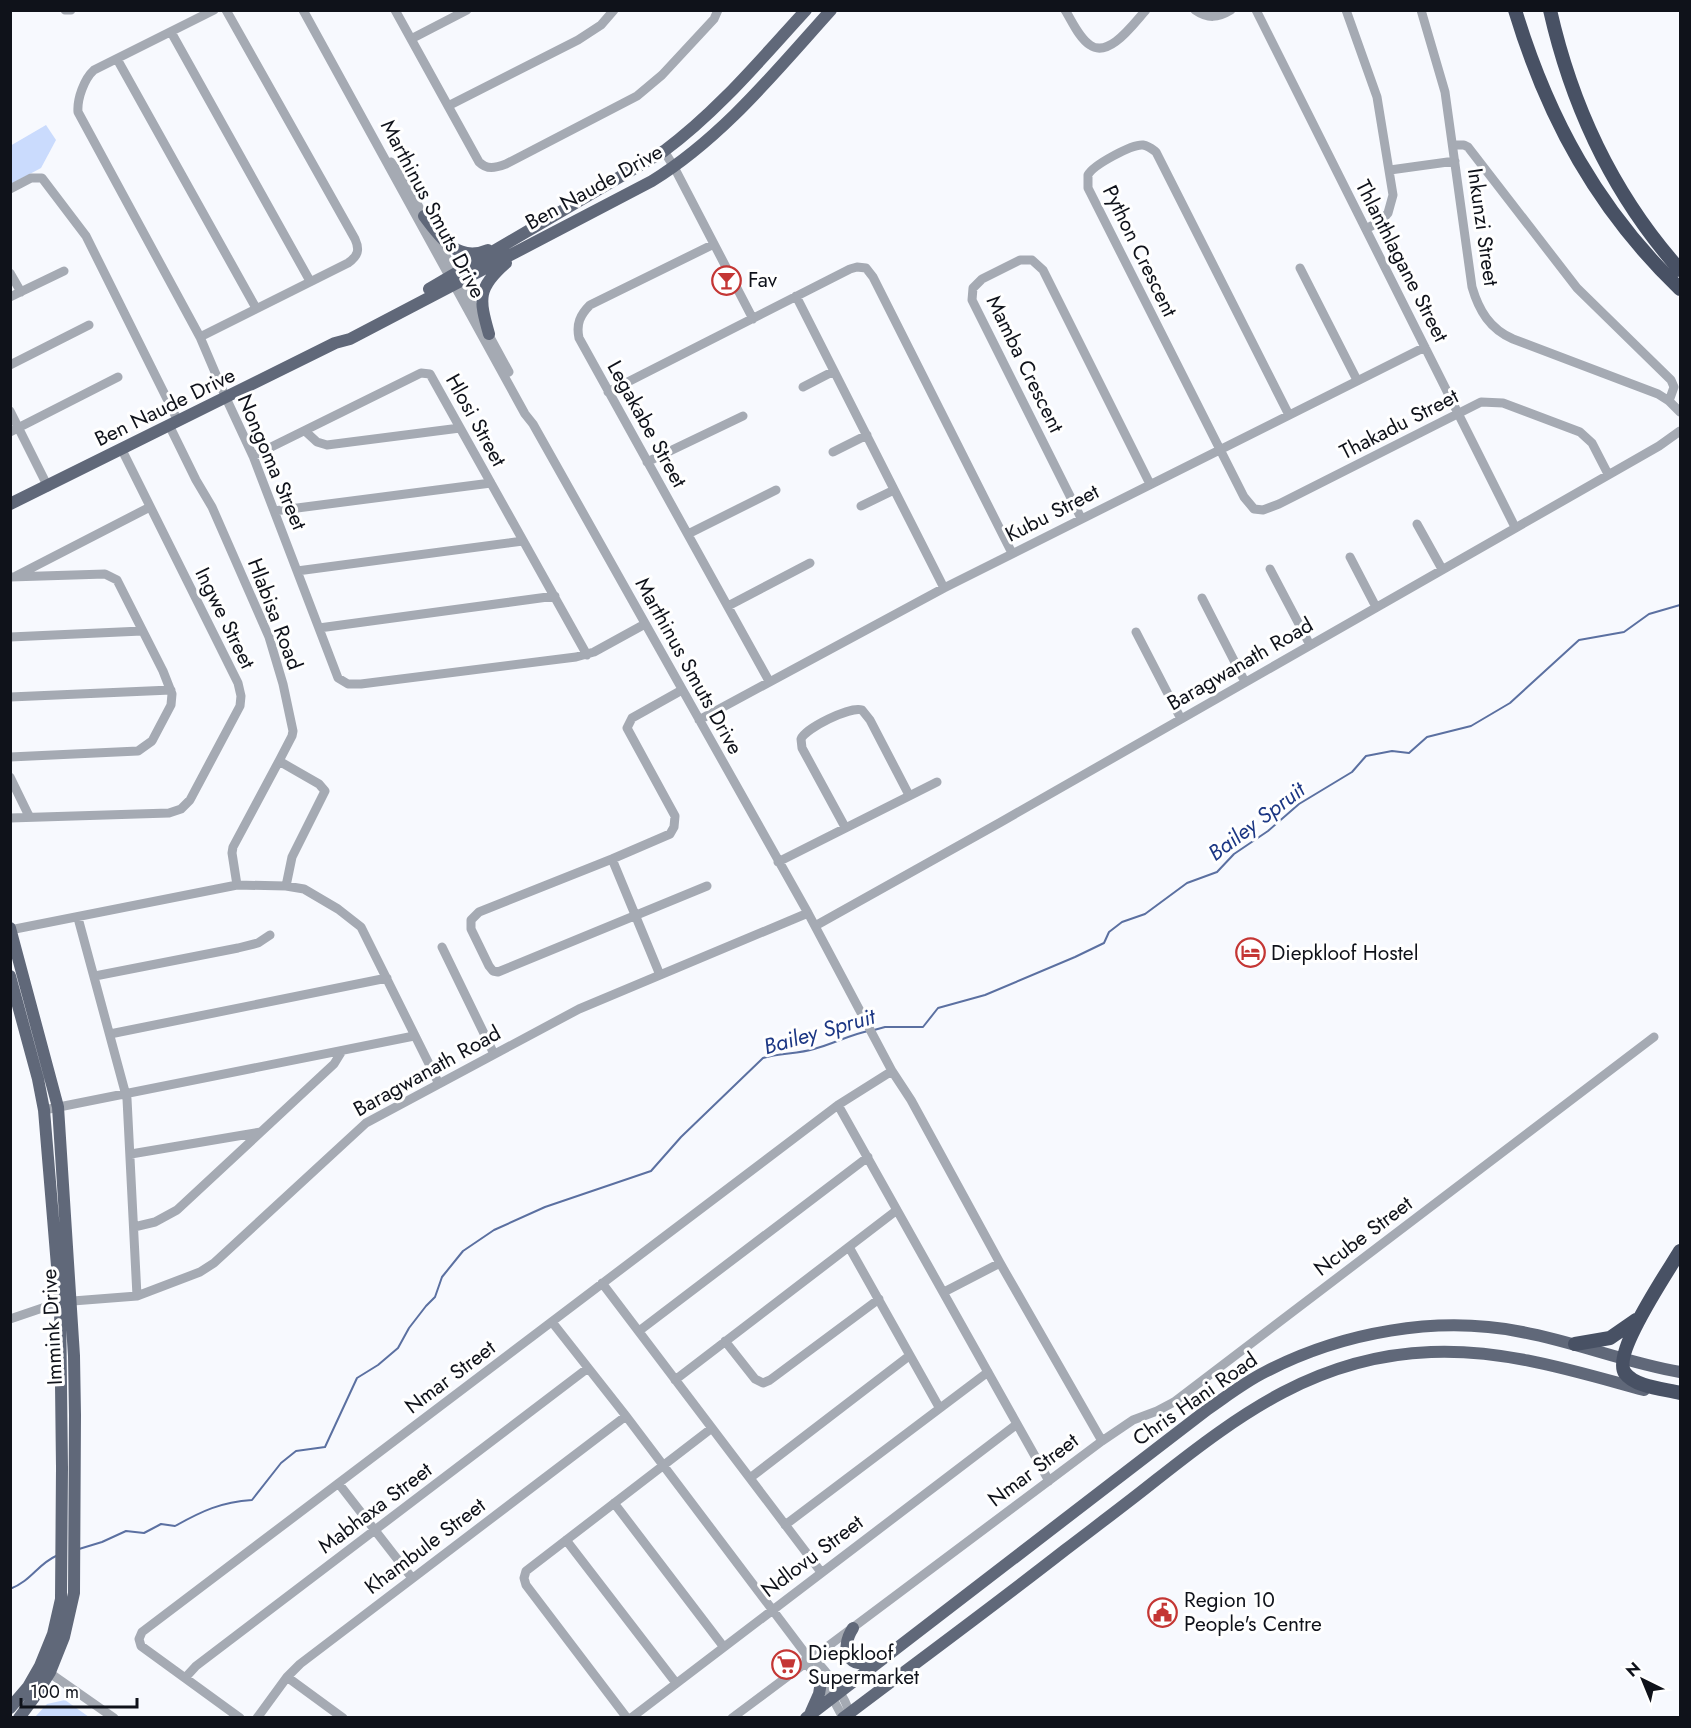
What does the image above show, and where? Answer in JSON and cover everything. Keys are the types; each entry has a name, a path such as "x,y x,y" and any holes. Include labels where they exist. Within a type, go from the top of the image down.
{"highway":[{"path":"1515,10 1544,94 1579,162 1616,217 1653,262 1680,289"},
{"path":"1550,10 1565,68 1594,141 1625,197 1680,270"},
{"path":"1680,1251 1639,1317 1623,1359 1623,1369 1626,1375 1636,1382 1680,1393"},
{"path":"1575,1344 1610,1338 1639,1317"}],"main road":[{"name":"Ben Naude Drive","path":"10,504 335,343 344,335 454,280 520,243 664,151 688,133 806,10"},
{"name":"Ben Naude Drive","path":"520,243 652,181 674,167 723,126 831,10"},
{"path":"424,216 440,237 459,252 476,254 520,243"},
{"path":"489,334 481,305 484,287 520,243"},
{"name":"Immink Drive","path":"10,1708 45,1669 61,1599 65,1301 58,1107 11,929"},
{"name":"Immink Drive","path":"10,976 36,1069 44,1110 65,1301 75,1368 76,1551 74,1593 70,1614 33,1699 19,1718"},
{"name":"Chris Hani Road","path":"808,1716 1208,1409 1250,1380 1284,1363 1351,1339 1399,1330 1443,1326 1498,1328 1575,1344 1623,1359 1680,1372"},
{"name":"Chris Hani Road","path":"851,1716 891,1681 1238,1418 1282,1392 1340,1368 1390,1356 1430,1352 1475,1352 1545,1362 1680,1398"},
{"path":"853,1628 846,1647 848,1655 854,1662 866,1664 885,1656"},
{"path":"808,1716 819,1694 821,1682"}],"street":[{"path":"65,10 71,10"},
{"name":"Nongoma Street","path":"213,10 89,75 78,103 78,112 200,337 253,456 337,676 344,682 354,684 587,655 645,624"},
{"path":"200,337 353,260 358,252 357,244 226,10"},
{"name":"Marthinus Smuts Drive","path":"303,10 454,280 525,414 533,424 815,926"},
{"path":"395,10 479,162 485,167 496,168 638,96 662,75 714,19 718,10"},
{"path":"411,39 466,10"},
{"path":"448,106 578,40 601,25 614,10"},
{"path":"1065,10 1089,45 1099,49 1113,45 1146,10"},
{"path":"1195,10 1211,17 1222,16 1232,10"},
{"name":"Thlanthlagane Street","path":"1256,10 1515,527"},
{"path":"1346,10 1374,86 1393,195 1390,209 1382,219 1366,229"},
{"name":"Inkunzi Street","path":"1421,10 1445,92 1472,287 1489,324 1513,339 1669,400"},
{"path":"171,32 310,281"},
{"path":"117,59 256,308"},
{"path":"374,138 407,185 454,280"},
{"name":"Python Crescent","path":"1220,450 1088,188 1088,175 1099,163 1139,145 1149,147 1156,153 1289,415"},
{"path":"1453,145 1468,147 1577,288 1671,380 1674,387 1669,400 1680,412"},
{"path":"664,151 753,319"},
{"path":"1390,170 1455,161"},
{"name":"Hlabisa Road","path":"10,189 31,178 42,178 80,226 173,423 196,480 212,507 271,642 293,733 232,847 237,885"},
{"name":"Legakabe Street","path":"714,244 590,305 578,323 579,338 769,681"},
{"name":"Mamba Crescent","path":"1081,518 972,300 973,288 978,282 1020,260 1032,260 1043,270 1150,484"},
{"path":"608,392 850,269 864,267 873,276 1012,553"},
{"path":"1300,268 1357,380"},
{"path":"10,297 64,271"},
{"path":"10,273 21,292"},
{"name":"Marthinus Smuts Drive","path":"454,280 489,334 533,419 533,424"},
{"path":"796,296 944,588"},
{"path":"10,365 89,326"},
{"name":"Kubu Street","path":"699,720 1012,553 1425,347"},
{"path":"803,387 834,371"},
{"name":"Hlosi Street","path":"253,456 423,373 430,374 587,655"},
{"path":"15,430 118,377"},
{"name":"Thakadu Street","path":"1220,450 1246,501 1254,508 1263,510 1481,402 1494,401 1580,432 1592,443 1608,474"},
{"path":"10,411 15,430 48,487"},
{"path":"647,462 743,416"},
{"path":"305,431 317,442 327,445 460,428"},
{"name":"Baragwanath Road","path":"815,926 863,901 1674,437 1680,431"},
{"path":"832,452 867,435"},
{"name":"Ingwe Street","path":"10,818 169,813 179,810 190,800 238,712 241,696 238,683 122,450"},
{"path":"274,511 491,483"},
{"path":"688,534 776,490"},
{"path":"861,506 894,490"},
{"path":"13,577 150,507"},
{"path":"1417,524 1442,569"},
{"path":"297,571 523,541"},
{"path":"1350,557 1376,607"},
{"path":"728,606 810,563"},
{"path":"1270,569 1310,645"},
{"path":"10,757 138,751 152,741 171,705 171,690 117,580 109,575 13,577"},
{"path":"319,628 555,596"},
{"path":"1202,598 1245,682"},
{"path":"10,637 142,631"},
{"path":"1136,632 1181,719"},
{"path":"10,697 171,690"},
{"path":"682,690 632,718 627,728 675,816 673,830 668,836 479,912 471,920 471,929 489,966 493,971 498,972 707,886"},
{"path":"845,827 802,748 801,739 808,730 852,709 862,710 870,720 909,795"},
{"path":"279,761 319,784 325,791 292,857 286,886"},
{"path":"10,777 29,816"},
{"path":"778,862 937,782"},
{"path":"612,859 660,975"},
{"path":"11,929 78,918 237,885 286,886 311,892 356,922 365,935 439,1084"},
{"name":"Baragwanath Road","path":"10,1319 65,1301 137,1296 201,1272 214,1263 363,1125 579,1009 808,913"},
{"path":"78,918 126,1094 137,1296"},
{"name":"Nmar Street","path":"732,1718 808,1658 853,1628 1102,1441 1000,1263 926,1126 892,1071 815,926"},
{"path":"94,976 238,948 258,943 270,935"},
{"path":"442,947 494,1054"},
{"path":"110,1034 387,978"},
{"path":"44,1110 414,1036"},
{"name":"Ncube Street","path":"1102,1441 1134,1420 1156,1412 1173,1402 1654,1037"},
{"path":"134,1227 155,1222 177,1210 334,1064 342,1051"},
{"name":"Nmar Street","path":"240,1718 141,1646 139,1639 142,1632 838,1105 892,1071"},
{"path":"838,1105 1049,1481"},
{"path":"131,1154 261,1132"},
{"path":"639,1331 868,1157"},
{"path":"675,1380 897,1210"},
{"path":"849,1246 939,1407"},
{"path":"944,1292 1000,1263"},
{"path":"602,1283 821,1572"},
{"path":"725,1341 755,1379 763,1383 879,1299"},
{"path":"552,1322 664,1466 851,1716"},
{"path":"750,1478 909,1356"},
{"name":"Mabhaxa Street","path":"185,1678 196,1666 588,1368"},
{"path":"785,1525 988,1372"},
{"name":"Khambule Street","path":"257,1718 287,1677 300,1664 626,1416"},
{"name":"Ndlovu Street","path":"629,1718 1017,1424"},
{"path":"629,1718 525,1581 526,1571 712,1428"},
{"path":"339,1484 412,1578"},
{"path":"614,1503 723,1646"},
{"path":"567,1540 676,1683"},
{"path":"808,1658 821,1682 836,1694"},
{"path":"45,1669 114,1718"},
{"path":"287,1677 343,1718"}],"shaded area":[{"path":"46,125 56,140 41,168 11,184 10,146"},
{"path":"65,1700 89,1717 35,1717 47,1704"}],"waterway":[{"name":"Bailey Spruit","path":"874,1030 885,1027 923,1027 938,1008 985,995 1104,943 1109,932 1122,922 1145,914 1187,883 1217,872 1234,854 1268,831 1299,804 1352,772 1366,756 1392,751 1409,753 1427,737 1471,726 1510,703 1579,640 1624,632 1649,614 1680,605"},
{"name":"Bailey Spruit","path":"79,1549 126,1531 144,1533 161,1524 175,1526 212,1508 252,1500 281,1463 296,1451 325,1447 357,1378 378,1365 398,1348 409,1328 435,1297 442,1277 463,1251 494,1230 545,1207 651,1171 681,1137 763,1058 808,1051 868,1031"},
{"name":"Bailey Spruit","path":"10,1589 24,1582 44,1563 56,1556"}],"place":[{"name":"Fav","path":"727,280"},
{"name":"Diepkloof Hostel","path":"1250,953"},
{"name":"Region 10 People's Centre","path":"1163,1612"},
{"name":"Diepkloof Supermarket","path":"787,1665"}]}
